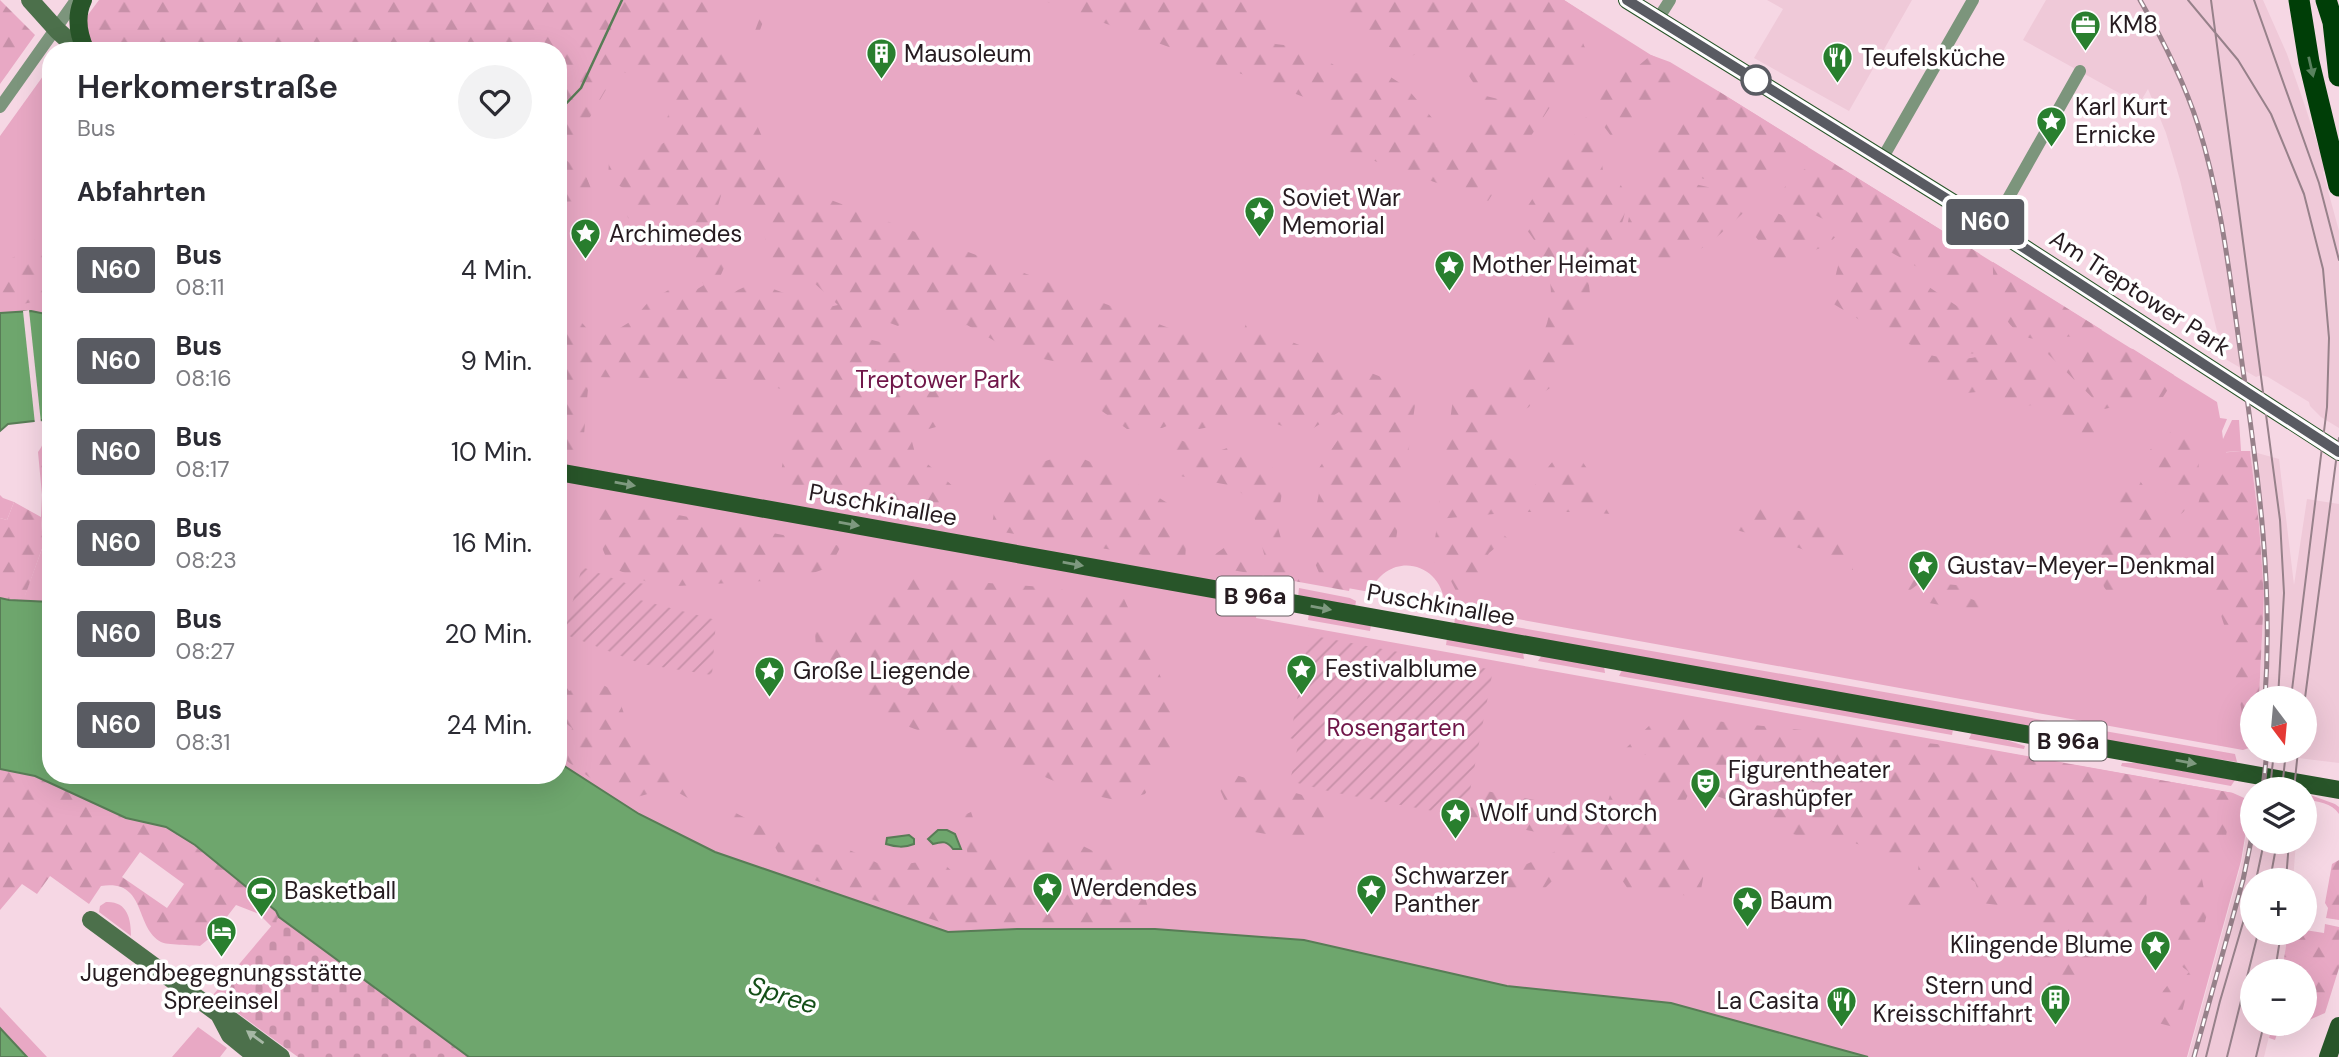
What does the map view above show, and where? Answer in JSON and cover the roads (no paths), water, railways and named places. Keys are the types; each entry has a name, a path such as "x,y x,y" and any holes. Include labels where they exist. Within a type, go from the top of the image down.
{"highway":[{"path":"2300,0 2309,62 2339,186"},
{"path":"2326,0 2333,22 2339,76"}],"main road":[{"path":"83,0 78,13 78,26 83,42"},
{"name":"Am Treptower Park","path":"1627,0 1992,227 2339,452"},
{"name":"Puschkinallee","path":"567,474 2270,777"},
{"name":"Puschkinallee","path":"2317,785 2339,790"},
{"name":"Puschkinallee","path":"2317,786 2339,800"},
{"path":"2328,1057 2339,1026"}],"street":[{"path":"30,0 70,42"},
{"path":"48,42 76,0"},
{"path":"1658,19 1670,0"},
{"path":"1882,159 1973,0"},
{"path":"0,107 42,50"},
{"path":"1992,227 2080,71"},
{"path":"91,920 281,1057"},
{"path":"219,1014 230,1035 257,1057"}],"water":[{"path":"31,311 42,313 42,420 8,424 0,431 0,313"},
{"path":"0,598 42,602 42,779 0,769"},
{"name":"Spree","path":"567,768 639,814 715,852 948,932 1155,929 1304,940 1507,986 1671,1003 1868,1057 469,1057 279,917 276,911 195,845 166,827 126,818 52,784 567,784"},
{"path":"938,830 955,834 961,849 953,849 944,842 933,844 928,839"},
{"path":"909,835 914,839 914,844 900,847 886,844 887,838"},
{"path":"0,1028 27,1057 0,1057"}],"waterway":[{"path":"567,103 581,88 622,0"}],"tram line":[{"path":"2188,0 2238,60 2271,114 2304,194 2323,269 2329,338 2327,407 2292,686"},
{"path":"2211,0 2280,520 2284,593 2279,686"},
{"path":"2254,0 2319,183 2339,260"},
{"path":"2307,686 2339,438"},
{"path":"2271,777 2273,763"},
{"path":"2283,777 2285,763"},
{"path":"2295,777 2297,763"},
{"path":"2259,868 2261,854"},
{"path":"2272,868 2275,854"},
{"path":"2287,868 2288,854"},
{"path":"2206,1057 2240,933"},
{"path":"2227,1057 2255,945"},
{"path":"2277,959 2279,945"},
{"path":"2256,1057 2261,1036"}],"railway":[{"path":"2140,0 2172,61 2192,109 2207,155 2220,216 2249,411 2263,534 2267,615 2266,686"},
{"path":"2264,777 2266,763"},
{"path":"2194,1057 2248,854"}],"place":[{"name":"KM8","path":"2086,52"},
{"name":"Mausoleum","path":"881,81"},
{"name":"Teufelsküche","path":"1838,85"},
{"name":"Karl Kurt Ernicke","path":"2052,148"},
{"name":"Soviet War Memorial","path":"1259,239"},
{"name":"Archimedes","path":"586,261"},
{"name":"Mother Heimat","path":"1449,292"},
{"name":"Gustav-Meyer-Denkmal","path":"1924,593"},
{"name":"Festivalblume","path":"1302,696"},
{"name":"Große Liegende","path":"770,698"},
{"name":"Figurentheater Grashüpfer","path":"1705,811"},
{"name":"Wolf und Storch","path":"1456,840"},
{"name":"Werdendes","path":"1047,915"},
{"name":"Schwarzer Panther","path":"1371,917"},
{"name":"Basketball","path":"261,918"},
{"name":"Baum","path":"1747,928"},
{"name":"Jugendbegegnungsstätte Spreeinsel","path":"221,958"},
{"name":"Klingende Blume","path":"2156,972"},
{"name":"Stern und Kreisschiffahrt","path":"2056,1027"},
{"name":"La Casita","path":"1842,1028"}],"park label":[{"name":"Treptower Park","path":"938,380"},
{"name":"Rosengarten","path":"1396,728"}]}
